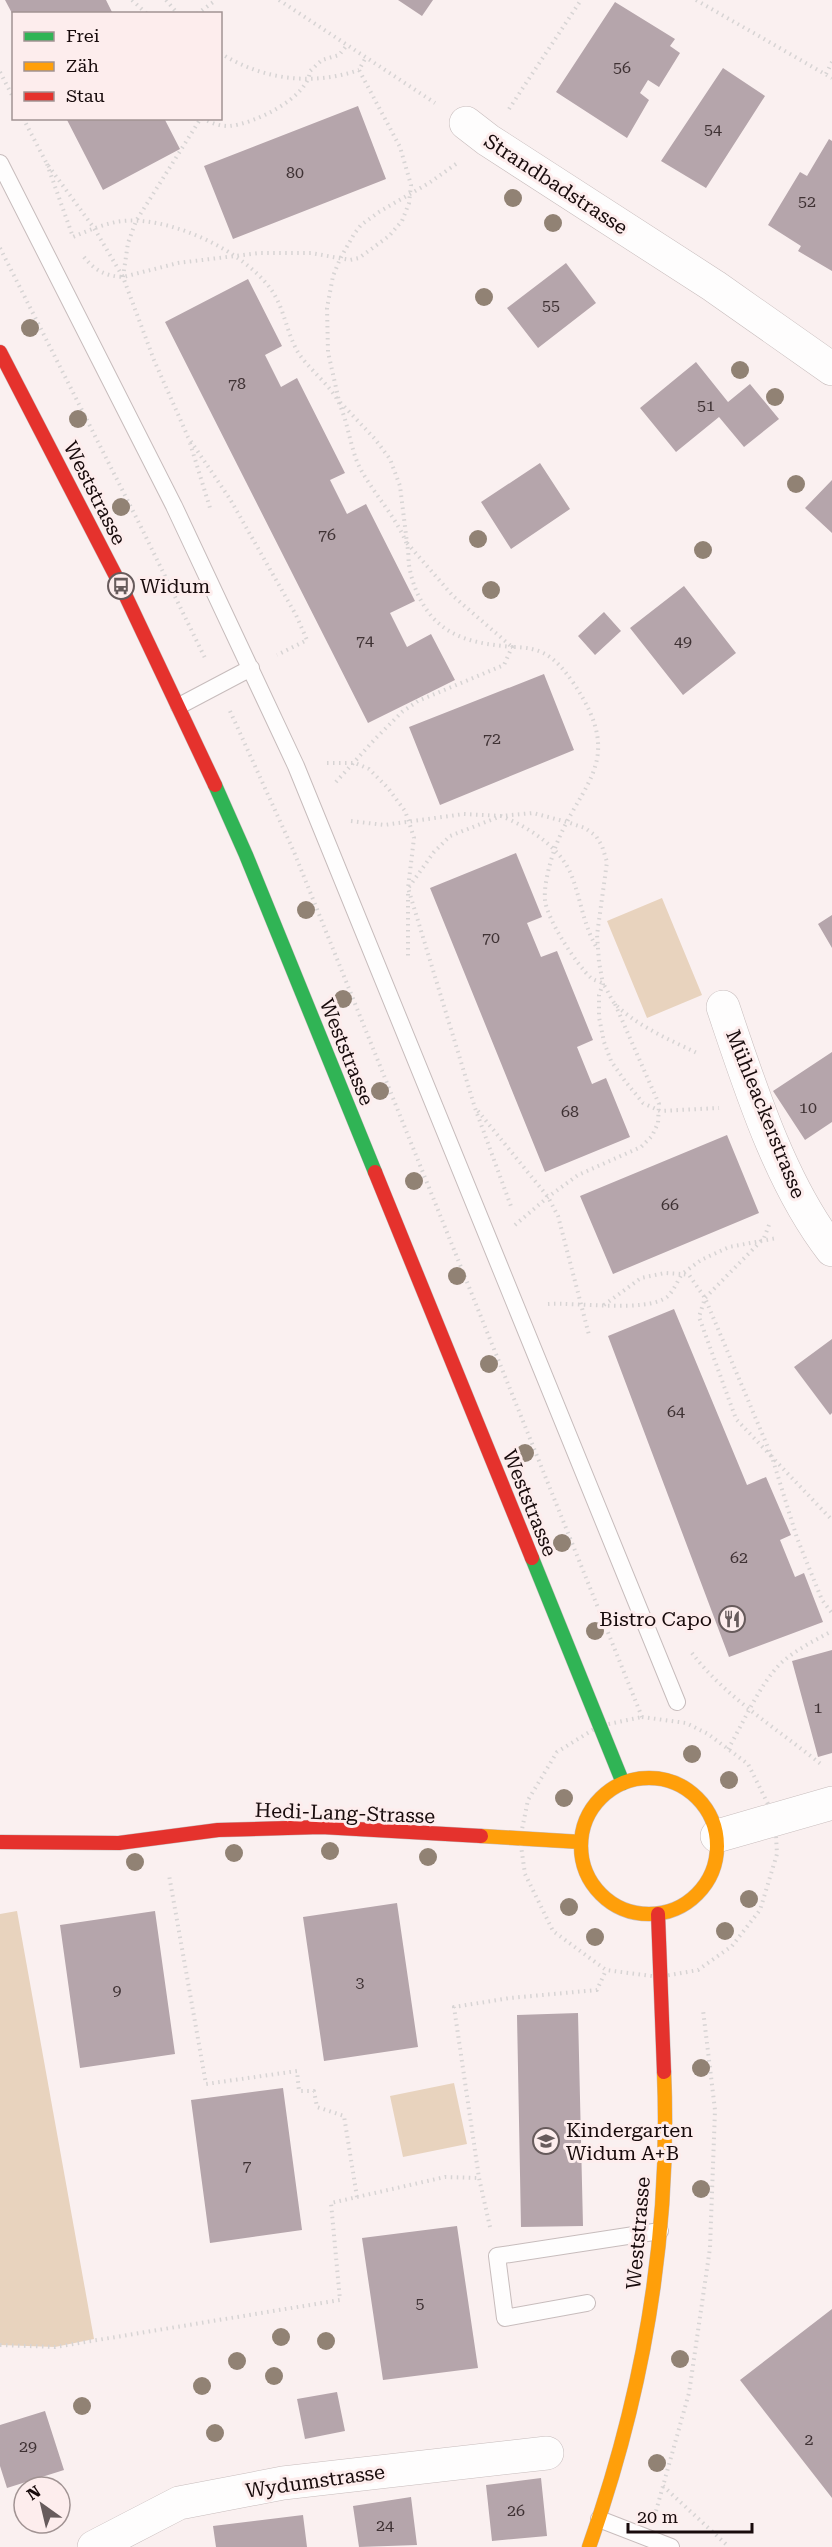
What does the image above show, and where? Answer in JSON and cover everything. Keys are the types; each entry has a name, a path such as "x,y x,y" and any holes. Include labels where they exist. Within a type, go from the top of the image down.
{"street":[{"name":"Strandbadstrasse","path":"477,132 714,286 832,369"},
{"name":"Weststrasse","path":"0,352 121,586 179,706 246,855 623,1783"},
{"name":"Mühleackerstrasse","path":"723,1007 781,1161 799,1199 826,1243"},
{"path":"647,1778 671,1782 693,1794 708,1812 717,1836 715,1863 704,1887 683,1905 658,1914 634,1913 611,1904 594,1887 583,1866 581,1842 586,1819 602,1796 623,1783 647,1778"},
{"path":"717,1836 832,1803"},
{"name":"Hedi-Lang-Strasse","path":"0,1842 120,1843 218,1830 321,1827 581,1842"},
{"name":"Weststrasse","path":"589,2547 638,2384 658,2269 666,2114 658,1914"},
{"name":"Wydumstrasse","path":"94,2547 179,2503 283,2483 547,2452"}],"lane":[{"path":"0,163 174,506 296,766 677,1702"},
{"path":"179,706 250,668"},
{"path":"587,2302 505,2318 497,2256 660,2231"},
{"path":"599,2519 671,2547"}],"path":[{"path":"132,0 145,12"},
{"path":"166,0 176,12"},
{"path":"200,12 216,0"},
{"name":"Strandbadstrasse","path":"279,0 477,132"},
{"path":"512,647 453,596 406,543 358,464 330,362 327,308 339,259 361,225 442,175 581,0"},
{"path":"696,0 832,78"},
{"path":"206,120 229,126 268,114 288,101 309,80 310,71 322,60 339,55 346,45"},
{"path":"222,54 248,68 288,79 309,80 340,77 359,70 366,57"},
{"path":"826,74 832,62"},
{"path":"80,251 98,271 109,276 123,277 178,263 259,253 311,253 339,259 359,258 389,236 402,221 411,185 400,147 359,70"},
{"path":"0,72 12,95"},
{"path":"24,120 47,164 77,244"},
{"path":"123,277 129,243 136,221 200,120"},
{"path":"47,164 94,228 123,277 154,360 188,437 230,499 296,615 307,640 250,668"},
{"path":"45,252 94,228 117,222 136,221 187,232 235,256 269,286 280,303 292,342 300,355 390,459 400,486 406,543 415,590 434,619 450,632 483,645 531,647 555,661 579,692 590,712 598,737 595,771 554,851 547,876 545,901 556,930 585,970 592,978 603,984"},
{"path":"311,801 322,796 376,738 410,706 453,685 504,665 512,647"},
{"path":"296,766 310,763 355,763 369,769 388,788 405,811 414,838 408,888 408,959"},
{"path":"319,820 384,825 435,816 464,814 501,816 533,813 585,828 596,836 602,846 607,862 597,935 603,984 615,1003 659,1104 658,1123 652,1136 641,1147 578,1176 548,1197 492,1244"},
{"path":"408,888 434,852 450,836 501,816 520,824 565,862 589,934 598,949"},
{"path":"408,888 475,1108 520,1233"},
{"path":"603,984 599,995 599,1017 611,1061 643,1103 660,1111 723,1108"},
{"path":"615,1003 642,1024 684,1047 732,1070 744,1067"},
{"path":"461,1092 548,1197 558,1216 589,1335"},
{"path":"772,1217 764,1238 741,1264 705,1298 699,1317 736,1419 832,1520"},
{"path":"516,1308 562,1303 582,1306 652,1303 668,1296 682,1274 701,1260 729,1246 764,1238 826,1243"},
{"path":"603,1305 640,1278 665,1273 689,1275 705,1298 772,1457 797,1538 822,1600 832,1612"},
{"path":"728,1749 768,1679 780,1665 797,1650 832,1631"},
{"path":"687,1645 704,1669 823,1765"},
{"path":"177,1870 169,1871 206,2084 297,2071 299,2091 314,2091 317,2107 344,2116 357,2197"},
{"path":"514,1874 525,1874"},
{"path":"497,2256 479,2178 454,2007 510,1998 597,1990 606,1970"},
{"path":"0,2345 56,2347 340,2300 331,2204 445,2177 479,2178"},
{"path":"663,2486 729,2547"}],"shaded area":[{"path":"662,898 702,995 647,1018 607,921"},
{"path":"17,1911 94,2339 55,2347 0,2345 0,1914"},
{"path":"454,2083 467,2144 403,2157 390,2096"}],"building":[{"path":"5,0 106,0 112,12 12,12"},
{"path":"398,0 433,0 422,16"},
{"path":"615,2 675,39 670,46 680,53 659,87 648,80 640,93 649,100 627,138 556,92"},
{"path":"723,68 765,96 706,188 661,161"},
{"path":"358,106 386,179 233,239 204,166"},
{"path":"67,120 165,120 180,149 103,190"},
{"path":"829,139 832,141 832,271 798,251 801,246 768,225 800,172 807,176"},
{"path":"566,263 596,303 538,348 507,308"},
{"path":"248,279 282,346 265,355 281,387 297,378 345,473 330,480 347,514 366,504 415,601 390,613 407,647 431,634 455,680 368,723 165,322"},
{"path":"696,362 728,402 750,384 779,419 744,447 719,417 676,452 640,408"},
{"path":"540,463 570,509 511,549 481,502"},
{"path":"832,480 832,533 805,508"},
{"path":"684,586 736,653 683,695 630,628"},
{"path":"604,612 621,631 595,655 578,636"},
{"path":"544,674 574,750 440,805 409,727"},
{"path":"516,853 542,917 527,923 541,957 557,951 593,1040 577,1047 592,1084 606,1078 630,1137 545,1172 430,888"},
{"path":"832,915 832,948 818,924"},
{"path":"832,1052 832,1122 805,1140 773,1091"},
{"path":"727,1135 759,1213 613,1274 580,1196"},
{"path":"674,1309 747,1485 766,1477 791,1535 780,1540 795,1577 804,1573 823,1622 729,1657 608,1336"},
{"path":"832,1339 832,1413 830,1415 794,1367"},
{"path":"832,1650 832,1753 818,1757 792,1661"},
{"path":"397,1903 418,2047 324,2061 303,1917"},
{"path":"155,1911 175,2054 80,2068 60,1925"},
{"path":"578,2013 583,2226 521,2227 517,2015"},
{"path":"283,2088 302,2230 210,2243 191,2100"},
{"path":"457,2226 478,2368 383,2380 362,2238"},
{"path":"832,2309 832,2498 740,2380"},
{"path":"337,2392 345,2431 305,2439 297,2399"},
{"path":"45,2411 64,2470 48,2475 12,2475 12,2486 7,2488 0,2466 0,2425"},
{"path":"541,2478 547,2536 492,2541 486,2485"},
{"path":"411,2497 417,2545 359,2547 353,2506"},
{"path":"303,2515 307,2547 216,2547 213,2526"}],"traffic: fast":[{"path":"215,785 246,855 375,1172"},
{"path":"532,1558 623,1783"}],"traffic: slow":[{"path":"649,1778 675,1784 697,1798 711,1820 717,1846 711,1872 697,1894 675,1908 649,1914 623,1908 601,1894 587,1872 581,1846 587,1820 601,1798 623,1784 649,1778"},
{"path":"481,1836 581,1842"},
{"path":"589,2547 625,2430 650,2313 663,2194 664,2072"}],"traffic: jam":[{"path":"0,352 121,586 215,785"},
{"path":"375,1172 532,1558"},
{"path":"0,1842 119,1843 218,1830 321,1827 481,1836"},
{"path":"658,1914 664,2072"}],"place":[{"name":"Widum","path":"121,586"},
{"name":"Bistro Capo","path":"732,1619"},
{"name":"Kindergarten Widum A+B","path":"546,2141"}]}
